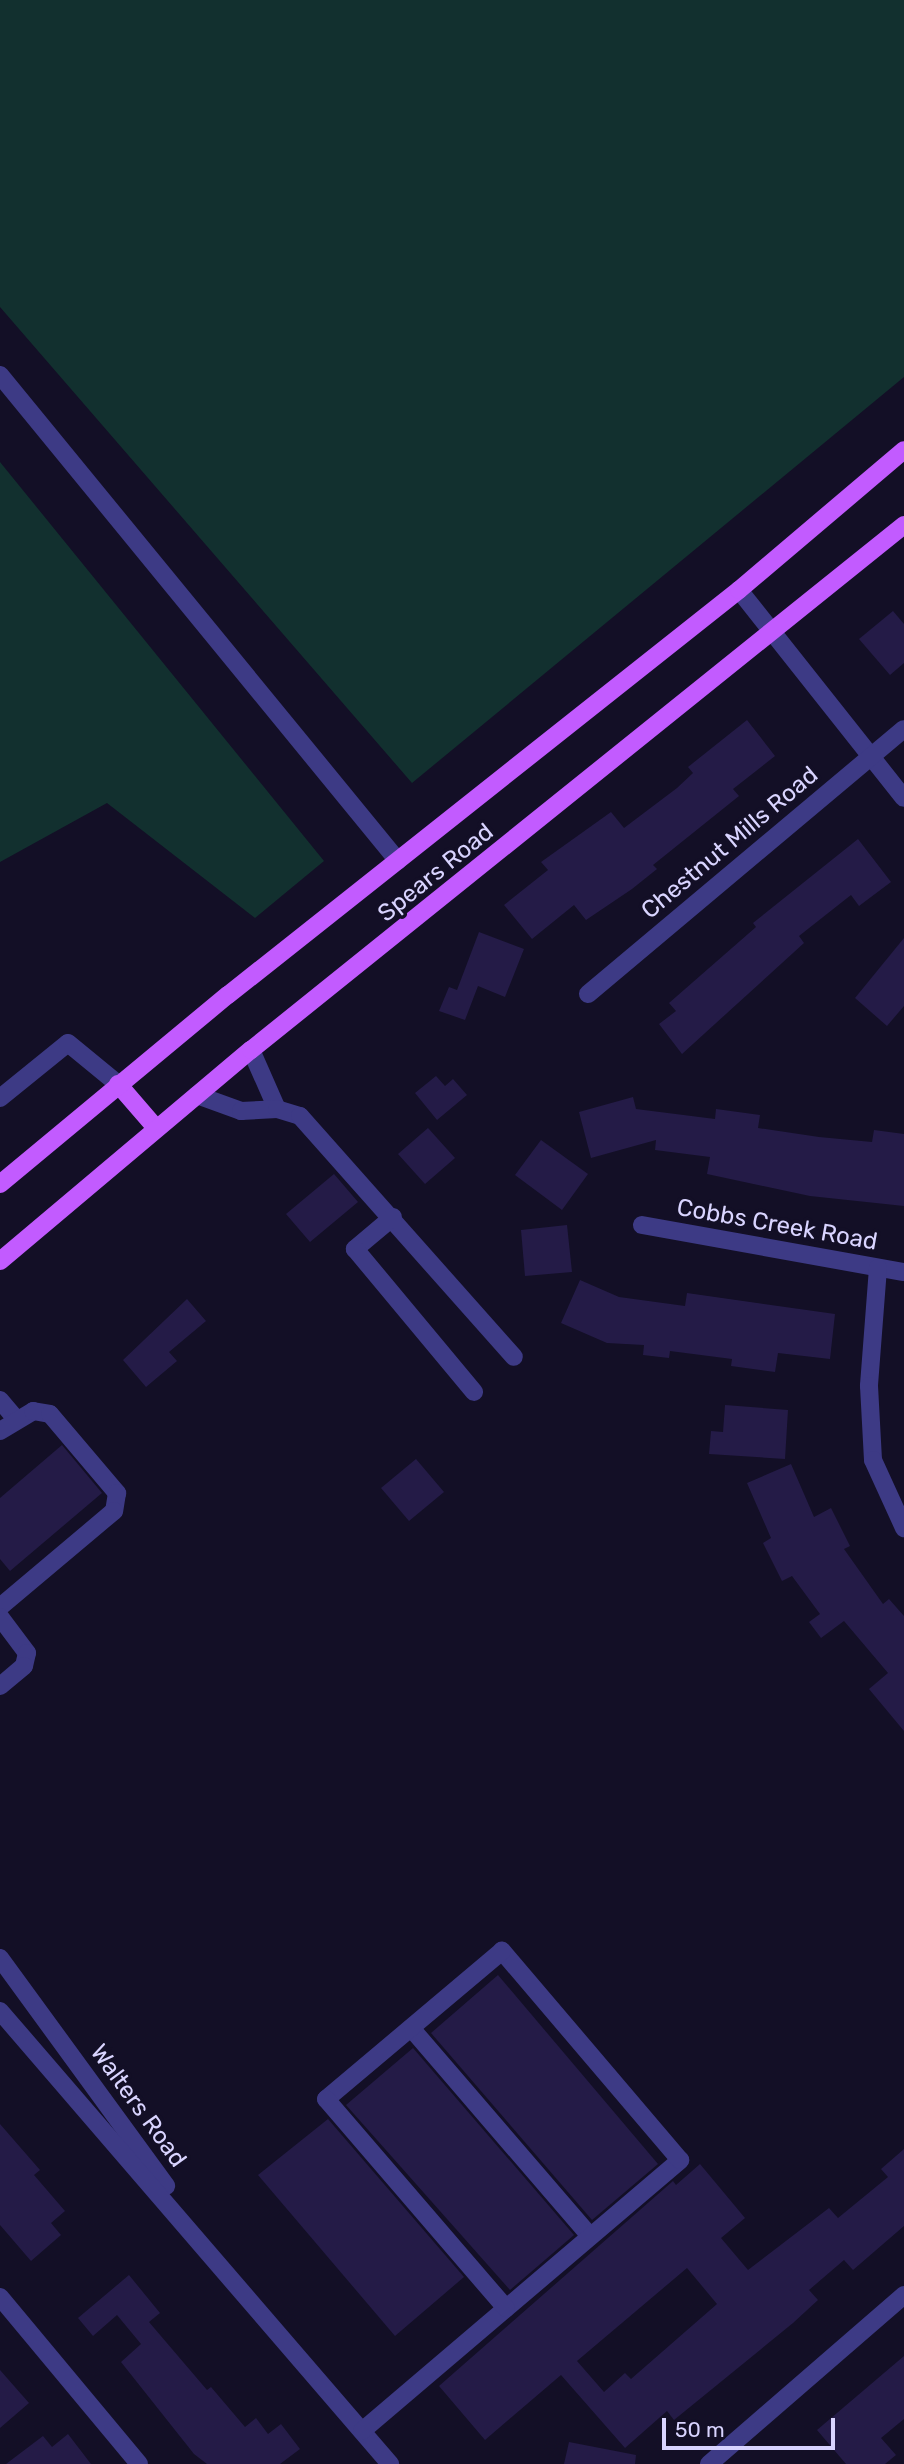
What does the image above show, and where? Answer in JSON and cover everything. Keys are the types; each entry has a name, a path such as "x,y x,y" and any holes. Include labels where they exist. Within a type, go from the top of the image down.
{"main road":[{"name":"Spears Road","path":"0,1184 118,1084 739,590 904,450"},
{"name":"Spears Road","path":"0,1261 251,1050 772,635 904,525"},
{"path":"118,1084 156,1128"}],"street":[{"path":"0,376 398,860"},
{"path":"739,590 772,635 904,798"},
{"name":"Chestnut Mills Road","path":"588,994 904,729"},
{"path":"0,1098 68,1044 118,1084"},
{"path":"251,1050 277,1109"},
{"path":"197,1095 241,1111 277,1109 300,1115 514,1357"},
{"path":"393,1217 355,1250 474,1392"},
{"name":"Cobbs Creek Road","path":"642,1225 904,1272"},
{"path":"878,1268 869,1386 873,1460 904,1528"},
{"path":"0,1401 15,1418"},
{"path":"0,1431 15,1418 33,1411 50,1414 117,1493 114,1511 0,1607"},
{"path":"0,1617 27,1653 24,1666 0,1686"},
{"path":"362,2431 680,2160 502,1951 326,2099 506,2308"},
{"name":"Walters Road","path":"0,1958 235,2282"},
{"name":"Walters Road","path":"0,2011 390,2464"},
{"path":"411,2028 590,2236"},
{"path":"709,2464 904,2295"},
{"path":"0,2297 139,2464"}],"green space":[{"path":"0,0 904,0 904,377 412,783 0,307"},
{"path":"0,462 324,861 255,918 107,803 0,862"}],"building":[{"path":"893,611 904,624 904,663 890,675 859,639"},
{"path":"747,720 775,756 733,789 739,796 653,865 657,869 632,889 586,920 574,905 532,939 504,905 548,870 541,862 611,812 624,828 677,788 693,773 688,767"},
{"path":"858,839 891,882 859,906 851,895 799,936 804,943 682,1054 659,1024 676,1011 669,1003 756,927 753,923"},
{"path":"479,932 524,949 505,997 478,986 465,1020 439,1011 449,987 457,990"},
{"path":"904,938 904,1006 887,1026 855,998"},
{"path":"436,1076 445,1086 453,1079 467,1095 437,1120 415,1093"},
{"path":"633,1097 636,1109 715,1119 716,1109 760,1115 758,1128 819,1137 872,1142 874,1130 904,1134 904,1206 810,1196 707,1174 710,1157 655,1150 656,1140 591,1158 579,1112"},
{"path":"428,1128 455,1158 425,1184 398,1154"},
{"path":"541,1140 588,1174 562,1210 515,1175"},
{"path":"334,1174 358,1202 310,1242 286,1214"},
{"path":"567,1225 572,1272 525,1276 521,1230"},
{"path":"580,1280 619,1297 685,1306 687,1293 835,1314 830,1359 778,1353 775,1372 731,1366 732,1359 670,1351 669,1358 643,1355 644,1345 607,1343 561,1323"},
{"path":"187,1299 206,1321 169,1352 177,1361 146,1387 123,1360"},
{"path":"725,1405 788,1410 785,1459 709,1454 711,1431 723,1432"},
{"path":"62,1445 102,1493 10,1571 0,1559 0,1498"},
{"path":"416,1459 444,1492 409,1521 381,1488"},
{"path":"791,1464 814,1517 831,1508 850,1546 844,1549 883,1604 889,1599 904,1616 904,1731 869,1689 888,1673 844,1621 821,1638 809,1622 820,1614 792,1576 782,1581 763,1543 771,1538 747,1483"},
{"path":"498,1975 658,2164 592,2220 431,2033"},
{"path":"413,2048 574,2235 510,2290 346,2105"},
{"path":"328,2119 464,2277 395,2336 258,2175"},
{"path":"0,2124 40,2170 34,2175 65,2211 51,2223 61,2235 31,2261 0,2225"},
{"path":"904,2149 904,2226 853,2270 844,2260 809,2290 818,2300 793,2323 674,2420 667,2411 625,2448 561,2375 485,2440 439,2386 673,2181 676,2185 700,2164 745,2218 721,2238 748,2270 829,2208 838,2218 888,2177 881,2169","holes":["687,2268 717,2304 631,2379 625,2373 604,2392 577,2361"]},
{"path":"129,2275 160,2313 149,2322 207,2390 211,2387 245,2427 256,2418 268,2434 281,2424 300,2449 280,2464 207,2464 194,2454 121,2362 141,2344 117,2315 93,2336 78,2318"},
{"path":"904,2356 904,2419 881,2438 896,2455 885,2464 846,2464 817,2430"},
{"path":"0,2370 29,2403 0,2428"},
{"path":"68,2434 91,2464 6,2464 43,2436 52,2447"},
{"path":"569,2442 636,2455 635,2464 564,2464"}]}
